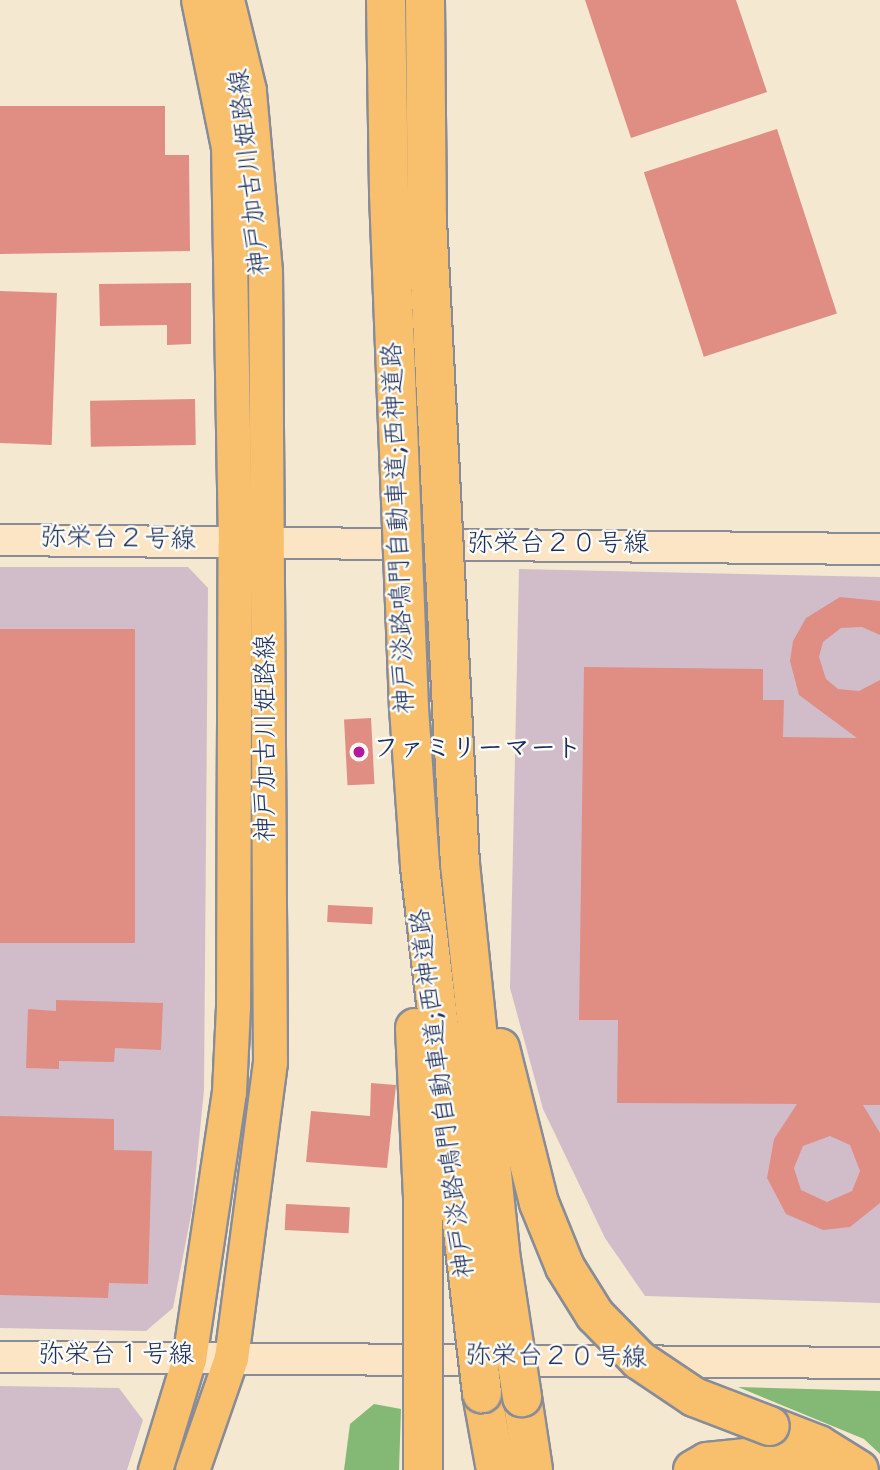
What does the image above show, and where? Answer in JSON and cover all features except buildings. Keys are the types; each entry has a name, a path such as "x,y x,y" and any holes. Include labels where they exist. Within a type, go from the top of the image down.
{"highway":[{"name":"神戸淡路鳴門自動車道;西神道路","path":"386,0 389,194 406,652 420,867 482,1393 496,1470"},
{"name":"神戸淡路鳴門自動車道;西神道路","path":"425,0 427,220 465,937 500,1252 533,1470"},
{"path":"420,867 412,963 423,1195 423,1470"},
{"path":"465,937 491,1004 527,1163 565,1267 595,1315 639,1360 694,1397 819,1445 859,1470"},
{"path":"693,1470 707,1462 764,1457 820,1470"}],"main road":[{"name":"神戸加古川姫路線","path":"155,1470 189,1359 229,1092 235,544 228,147 198,0"},
{"name":"神戸加古川姫路線","path":"192,1470 231,1358 270,1062 265,271 249,90 227,0"}],"street":[{"name":"弥栄台２号線","path":"0,540 235,544"},
{"name":"弥栄台２０号線","path":"235,544 880,549"},
{"name":"弥栄台１号線","path":"0,1357 231,1358"},
{"name":"弥栄台２０号線","path":"231,1358 880,1363"}],"shaded area":[{"path":"0,567 188,567 208,588 204,1090 192,1210 173,1308 146,1331 0,1328"},
{"path":"519,569 880,577 880,1303 645,1296 605,1238 543,1109 510,988"},
{"path":"0,1386 119,1388 143,1420 127,1470 0,1470"}],"green space":[{"path":"738,1387 880,1391 880,1454 864,1439"},
{"path":"374,1404 401,1409 399,1470 344,1470 350,1424"}],"place":[{"name":"ファミリーマート","path":"359,752"}]}
